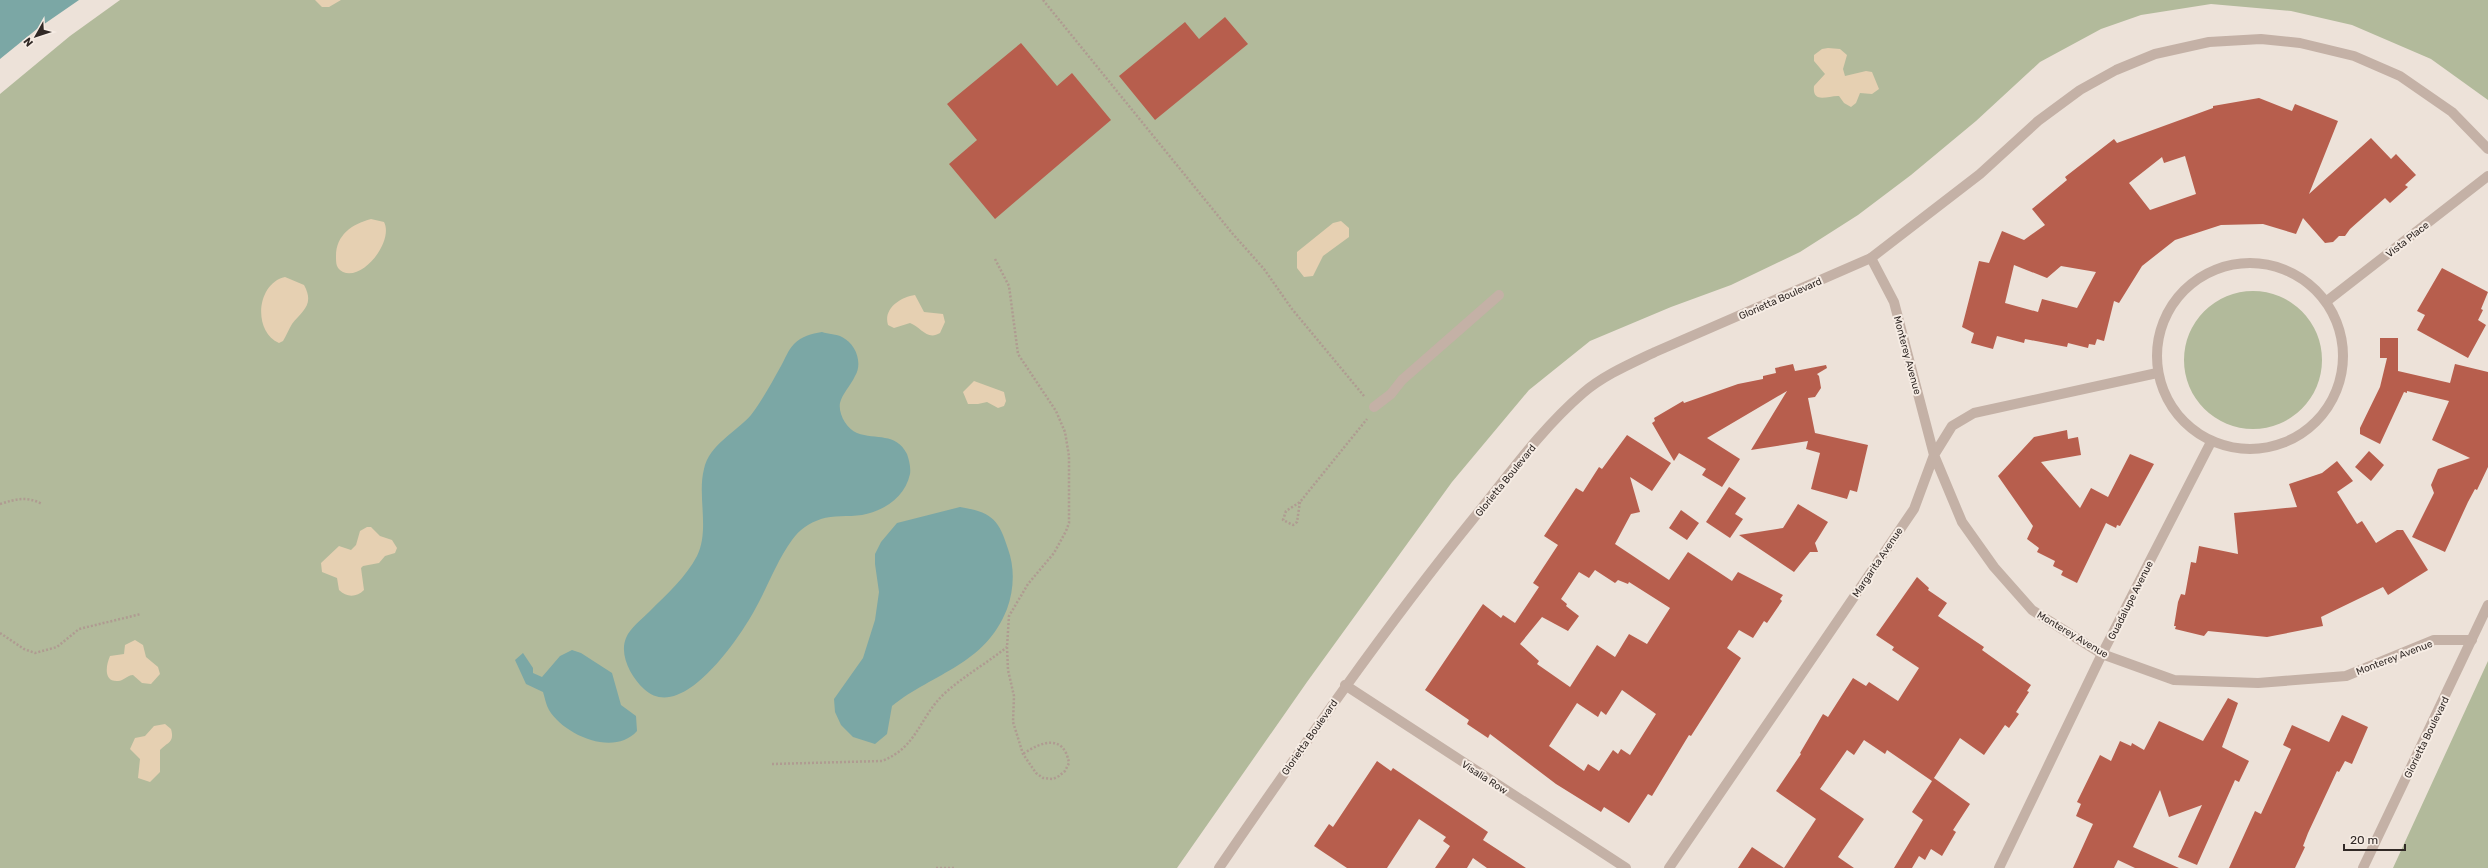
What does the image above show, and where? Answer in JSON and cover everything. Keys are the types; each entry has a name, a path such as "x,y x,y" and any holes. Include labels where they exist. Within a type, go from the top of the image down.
{"street":[{"name":"Glorietta Boulevard","path":"1219,868 1345,685 1456,540 1546,428 1584,392 1619,369 1655,352 1871,258 1980,174 2038,121 2080,90 2116,70 2155,54 2209,42 2261,39 2300,43 2354,56 2400,76 2452,112 2488,149"},
{"name":"Vista Place","path":"2327,302 2488,176"},
{"name":"Monterey Avenue","path":"1871,258 1894,302 1934,455 1962,522 1994,567 2032,610 2102,654 2174,680 2258,683 2346,676 2434,640 2472,640"},
{"path":"2244,262 2276,266 2304,279 2327,302 2340,329 2344,360 2338,390 2323,416 2300,436 2271,448 2241,450 2211,442 2186,425 2168,401 2157,373 2157,341 2167,311 2186,286 2213,269 2244,262"},
{"path":"1374,407 1391,394 1402,380 1499,295"},
{"name":"Margarita Avenue","path":"1669,868 1914,509 1934,455 1952,426 1974,413 2157,373"},
{"name":"Guadalupe Avenue","path":"1999,868 2004,863 2102,654 2211,442"},
{"name":"Glorietta Boulevard","path":"2363,868 2488,605"},
{"name":"Visalia Row","path":"1345,685 1626,868"}],"path":[{"path":"1043,0 1232,233 1264,269 1323,347 1374,407 1366,423 1300,502 1286,511 1283,520 1293,525 1296,522 1300,502"},
{"path":"995,259 1009,286 1018,354 1056,411 1065,432 1069,456 1069,523 1054,553 1028,584 1009,616 1007,647 1008,670 1014,696 1013,722 1024,754 1036,773 1043,778 1052,779 1059,776 1065,771 1069,763 1064,748 1056,743 1037,745 1024,754"},
{"path":"0,504 19,498 33,499 42,504"},
{"path":"0,633 24,650 35,653 57,647 73,632 79,629 141,614"},
{"path":"772,764 882,761 895,756 916,735 925,719 945,694 1007,647"},
{"path":"936,868 954,868"}],"green space":[{"path":"120,0 2488,0 2488,100 2431,59 2352,25 2291,11 2211,4 2141,15 2101,29 2040,62 1976,121 1911,175 1858,215 1800,252 1731,285 1671,307 1590,341 1529,390 1452,482 1307,682 1177,868 0,868 0,94 70,36"},
{"path":"2253,291 2273,294 2285,299 2302,311 2314,328 2319,340 2322,360 2319,380 2314,392 2302,409 2285,421 2273,426 2253,429 2233,426 2221,421 2204,409 2192,392 2187,380 2184,360 2187,340 2192,328 2204,311 2221,299 2233,294"},
{"path":"2488,661 2488,868 2393,868"}],"sand":[{"path":"315,0 341,0 329,7 322,7"},
{"path":"1822,49 1840,49 1847,55 1843,69 1845,76 1866,71 1872,72 1879,89 1872,94 1860,93 1856,103 1851,107 1844,103 1839,96 1818,97 1814,92 1814,86 1825,74 1814,61 1814,55"},
{"path":"371,219 384,222 386,230 385,239 381,249 375,258 359,271 351,273 343,272 336,264 337,249 342,236 352,227"},
{"path":"1341,221 1349,228 1349,237 1323,256 1313,276 1304,277 1297,268 1297,252 1333,223"},
{"path":"285,277 304,285 307,292 308,303 292,324 283,341 279,343 270,337 265,328 261,308 268,288 276,281"},
{"path":"915,295 924,312 943,314 945,322 940,333 935,335 928,334 910,323 894,328 888,325 887,319 890,309 904,298"},
{"path":"974,381 1004,392 1006,401 1004,406 998,408 987,402 968,404 963,392"},
{"path":"367,527 371,527 380,536 392,540 397,548 395,553 385,556 379,563 363,566 361,568 364,590 352,596 342,593 339,590 337,578 322,572 321,563 339,546 351,550 356,545 360,531"},
{"path":"135,640 143,645 146,657 158,667 160,674 151,684 142,683 133,675 118,681 113,681 108,676 107,664 110,656 124,654 125,645"},
{"path":"165,724 171,729 172,737 170,742 160,750 160,772 150,782 138,778 140,759 130,749 135,738 145,736 154,726"}],"water":[{"path":"0,0 79,0 37,29 0,59"},
{"path":"822,332 838,335 847,340 857,354 857,371 840,403 840,412 844,421 853,431 857,433 885,438 897,442 907,454 909,461 910,474 907,482 903,490 892,502 878,510 862,515 821,519 801,530 786,548 758,604 745,626 721,659 691,688 674,696 659,697 644,689 631,672 625,658 624,645 626,638 633,627 682,578 693,564 697,556 703,535 702,479 707,460 711,453 751,415 763,398 788,352 794,344 807,336"},
{"path":"960,507 979,511 992,519 1001,530 1010,556 1013,571 1011,594 1007,609 998,628 986,643 972,655 957,666 908,694 892,706 887,734 875,744 853,737 841,725 835,712 834,699 863,658 875,620 879,592 875,554 881,542 897,523"},
{"path":"572,650 581,653 612,673 621,705 636,716 637,731 627,739 616,742 590,740 566,727 556,719 549,710 543,692 526,684 515,660 523,653 533,668 533,673 542,677 560,656"}],"building":[{"path":"1225,17 1248,44 1155,120 1119,76 1185,22 1199,39"},
{"path":"1021,43 1057,86 1072,73 1111,120 995,219 949,164 977,140 947,104"},
{"path":"2259,98 2292,111 2295,104 2338,121 2309,194 2371,138 2391,159 2396,154 2416,175 2405,185 2408,187 2390,203 2385,198 2350,229 2345,236 2339,236 2333,242 2325,243 2303,218 2296,234 2263,224 2221,225 2175,240 2142,266 2119,303 2114,301 2104,341 2097,339 2095,345 2089,344 2088,348 2068,343 2067,347 2025,339 2024,343 1997,336 1993,349 1971,343 1974,333 1962,327 1979,261 1989,263 2002,231 2024,240 2045,225 2032,209 2067,180 2065,177 2114,139 2117,143 2213,108 2213,106","holes":["2185,156 2196,194 2150,210 2129,183 2162,157 2164,163","2014,265 2047,278 2061,266 2096,272 2077,308 2042,299 2038,312 2005,303"]},
{"path":"2442,268 2488,292 2481,309 2483,310 2478,320 2486,325 2468,358 2417,330 2425,315 2417,311"},
{"path":"2380,338 2398,338 2398,371 2450,383 2455,364 2488,372 2488,467 2477,490 2475,489 2468,502 2445,552 2412,537 2434,493 2431,485 2438,469 2470,458 2432,440 2449,401 2407,391 2407,393 2404,392 2380,444 2360,434 2360,428 2380,387 2387,358 2380,358"},
{"path":"1793,364 1795,371 1826,365 1827,368 1817,374 1819,376 1821,388 1815,397 1808,398 1815,433 1868,445 1857,492 1850,490 1847,499 1811,489 1820,453 1806,449 1808,441 1751,450 1787,391 1707,438 1740,459 1722,487 1702,475 1706,469 1679,453 1674,461 1652,423 1655,421 1654,418 1683,401 1684,403 1738,384 1763,379 1763,376 1776,373 1775,368"},
{"path":"2067,430 2068,439 2078,437 2081,455 2041,462 2080,508 2091,488 2108,497 2130,454 2154,464 2120,526 2117,525 2116,528 2106,523 2077,583 2061,575 2063,571 2053,566 2055,561 2037,552 2039,548 2027,539 2033,526 1998,476 2034,437"},
{"path":"1627,435 1671,463 1652,491 1630,477 1640,512 1631,514 1615,544 1669,580 1688,552 1732,581 1738,572 1783,595 1780,599 1782,601 1767,623 1764,621 1753,638 1739,630 1727,648 1741,658 1691,736 1689,735 1652,796 1648,794 1629,823 1604,807 1601,812 1556,784 1490,734 1488,738 1467,724 1469,720 1425,690 1483,604 1501,618 1503,615 1515,623 1539,587 1533,583 1558,545 1544,536 1576,488 1583,492 1599,467 1602,469","holes":["1595,570 1615,583 1618,580 1628,584 1629,582 1670,608 1647,644 1629,634 1615,657 1597,645 1570,687 1537,664 1539,661 1520,644 1542,617 1568,631 1579,616 1566,606 1567,604 1561,599 1579,572 1589,578","1622,690 1656,714 1630,755 1621,749 1618,754 1613,750 1599,771 1588,764 1584,771 1549,746 1577,703 1598,717 1601,711 1606,715"]},
{"path":"2369,451 2384,465 2371,481 2355,467"},
{"path":"2337,461 2353,481 2337,492 2357,524 2362,521 2376,543 2397,530 2403,530 2428,570 2388,595 2383,587 2321,617 2323,626 2267,637 2208,631 2204,636 2175,629 2176,626 2174,626 2178,602 2181,594 2185,595 2191,562 2196,563 2199,546 2238,554 2234,513 2297,507 2289,484 2322,473"},
{"path":"1729,487 1746,498 1735,514 1743,519 1730,538 1706,522"},
{"path":"1798,504 1828,522 1815,543 1818,552 1810,552 1794,572 1739,535 1783,528"},
{"path":"1681,510 1699,523 1687,540 1669,528"},
{"path":"1917,577 1929,588 1928,590 1947,603 1938,616 1984,647 1982,650 2031,685 2027,691 2029,692 2016,712 2019,714 2009,728 2005,725 1984,755 1960,738 1934,778 1970,804 1953,830 1956,832 1942,856 1931,849 1925,860 1919,856 1912,868 1894,868 1923,820 1912,812 1932,781 1887,750 1885,754 1864,740 1854,755 1847,750 1820,789 1864,819 1838,857 1854,868 1784,868 1816,819 1776,791 1801,754 1800,753 1823,714 1828,717 1853,678 1866,686 1869,682 1898,701 1919,668 1892,650 1894,647 1876,635"},
{"path":"2228,698 2238,703 2222,747 2249,761 2239,782 2235,780 2197,865 2178,857 2202,805 2169,817 2160,790 2133,847 2179,868 2135,868 2118,860 2114,868 2073,868 2093,824 2076,816 2081,804 2077,802 2100,755 2111,761 2120,741 2131,746 2132,743 2144,750 2159,721 2203,741"},
{"path":"2342,715 2368,727 2352,764 2345,761 2339,772 2337,771 2308,833 2303,846 2305,847 2295,868 2229,868 2255,811 2261,814 2291,749 2283,745 2292,725 2329,742"},
{"path":"1377,761 1391,771 1393,768 1488,832 1483,840 1526,868 1487,868 1473,858 1467,868 1435,868 1450,846 1443,841 1446,837 1419,819 1387,868 1347,868 1314,846 1329,824 1333,827"},
{"path":"1752,847 1784,868 1738,868"}]}
